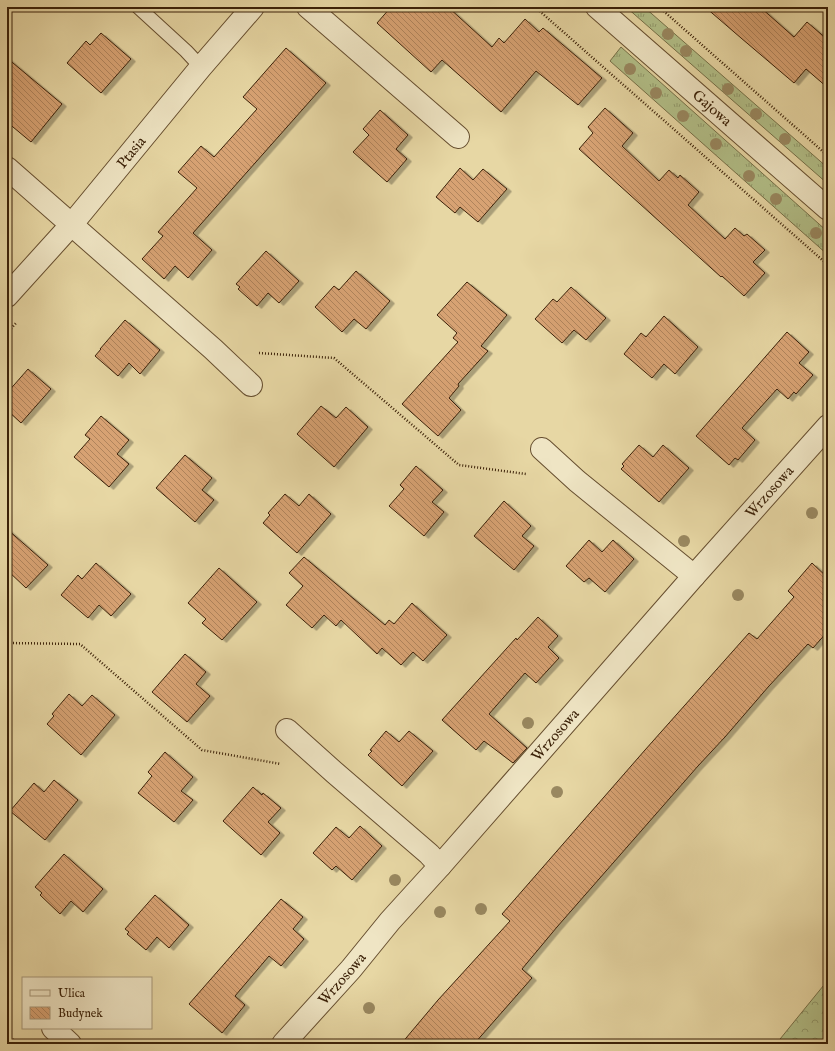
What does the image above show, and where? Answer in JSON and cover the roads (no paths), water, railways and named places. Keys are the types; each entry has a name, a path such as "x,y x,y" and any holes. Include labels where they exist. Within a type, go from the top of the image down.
{"street":[{"name":"Ptasia","path":"7,296 72,224 201,67 253,7"},
{"path":"308,7 458,137"},
{"name":"Gajowa","path":"597,7 828,209"},
{"path":"7,168 213,349 251,386"},
{"name":"Wrzosowa","path":"283,1044 351,969 390,921 828,426"},
{"path":"542,448 577,481 694,576"},
{"path":"287,730 430,854 440,866"},
{"path":"54,1029 70,1044"}],"lane":[{"path":"138,7 186,51 201,67"}]}
